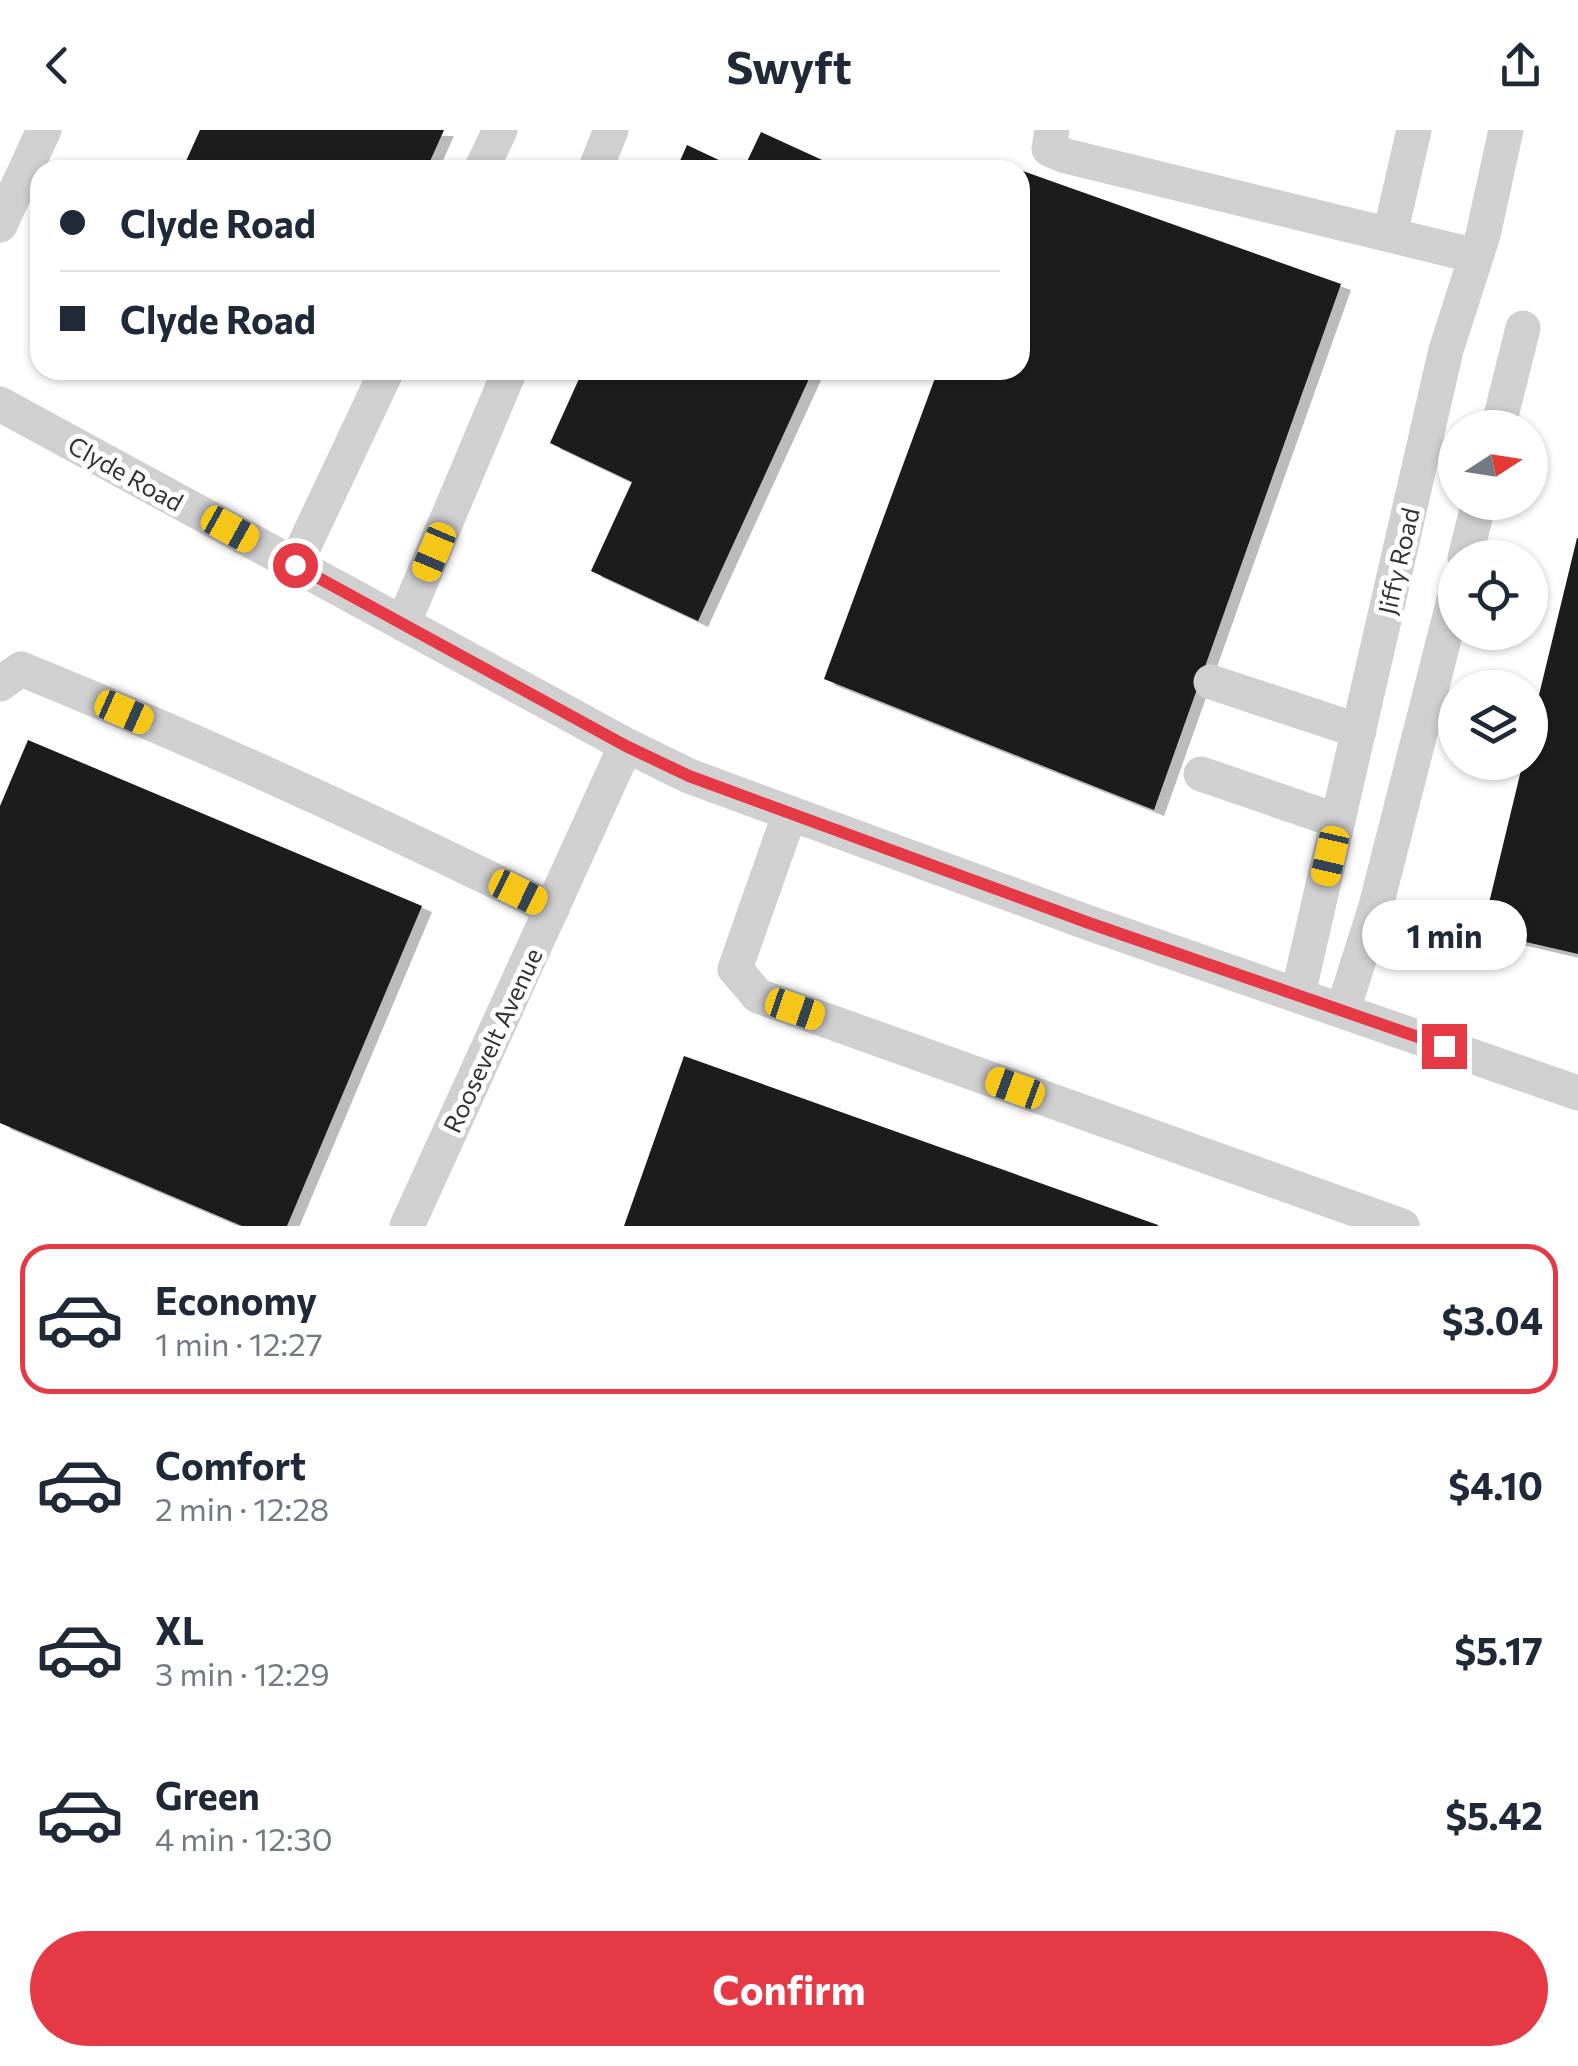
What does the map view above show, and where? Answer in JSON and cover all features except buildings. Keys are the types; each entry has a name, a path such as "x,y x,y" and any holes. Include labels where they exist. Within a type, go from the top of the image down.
{"street":[{"path":"30,160 44,130"},
{"path":"486,160 500,130"},
{"path":"598,160 612,130"},
{"path":"1052,130 1049,149 1066,156 1476,256"},
{"path":"1390,234 1414,130"},
{"name":"Jiffy Road","path":"1298,994 1446,350 1483,236 1506,130"},
{"path":"0,225 30,160"},
{"path":"1502,410 1523,328"},
{"path":"295,565 382,380"},
{"path":"403,624 506,380"},
{"name":"Clyde Road","path":"0,404 626,746 689,776 1089,923 1578,1093"},
{"path":"1343,1010 1376,906 1441,650"},
{"path":"0,684 21,669 296,788 552,909"},
{"path":"1211,682 1359,731"},
{"name":"Roosevelt Avenue","path":"407,1226 626,746"},
{"path":"1200,774 1338,821"},
{"path":"790,813 735,969 758,996 1402,1226"}],"route":[{"path":"295,565 626,746 689,776 1089,923 1444,1046"}]}
